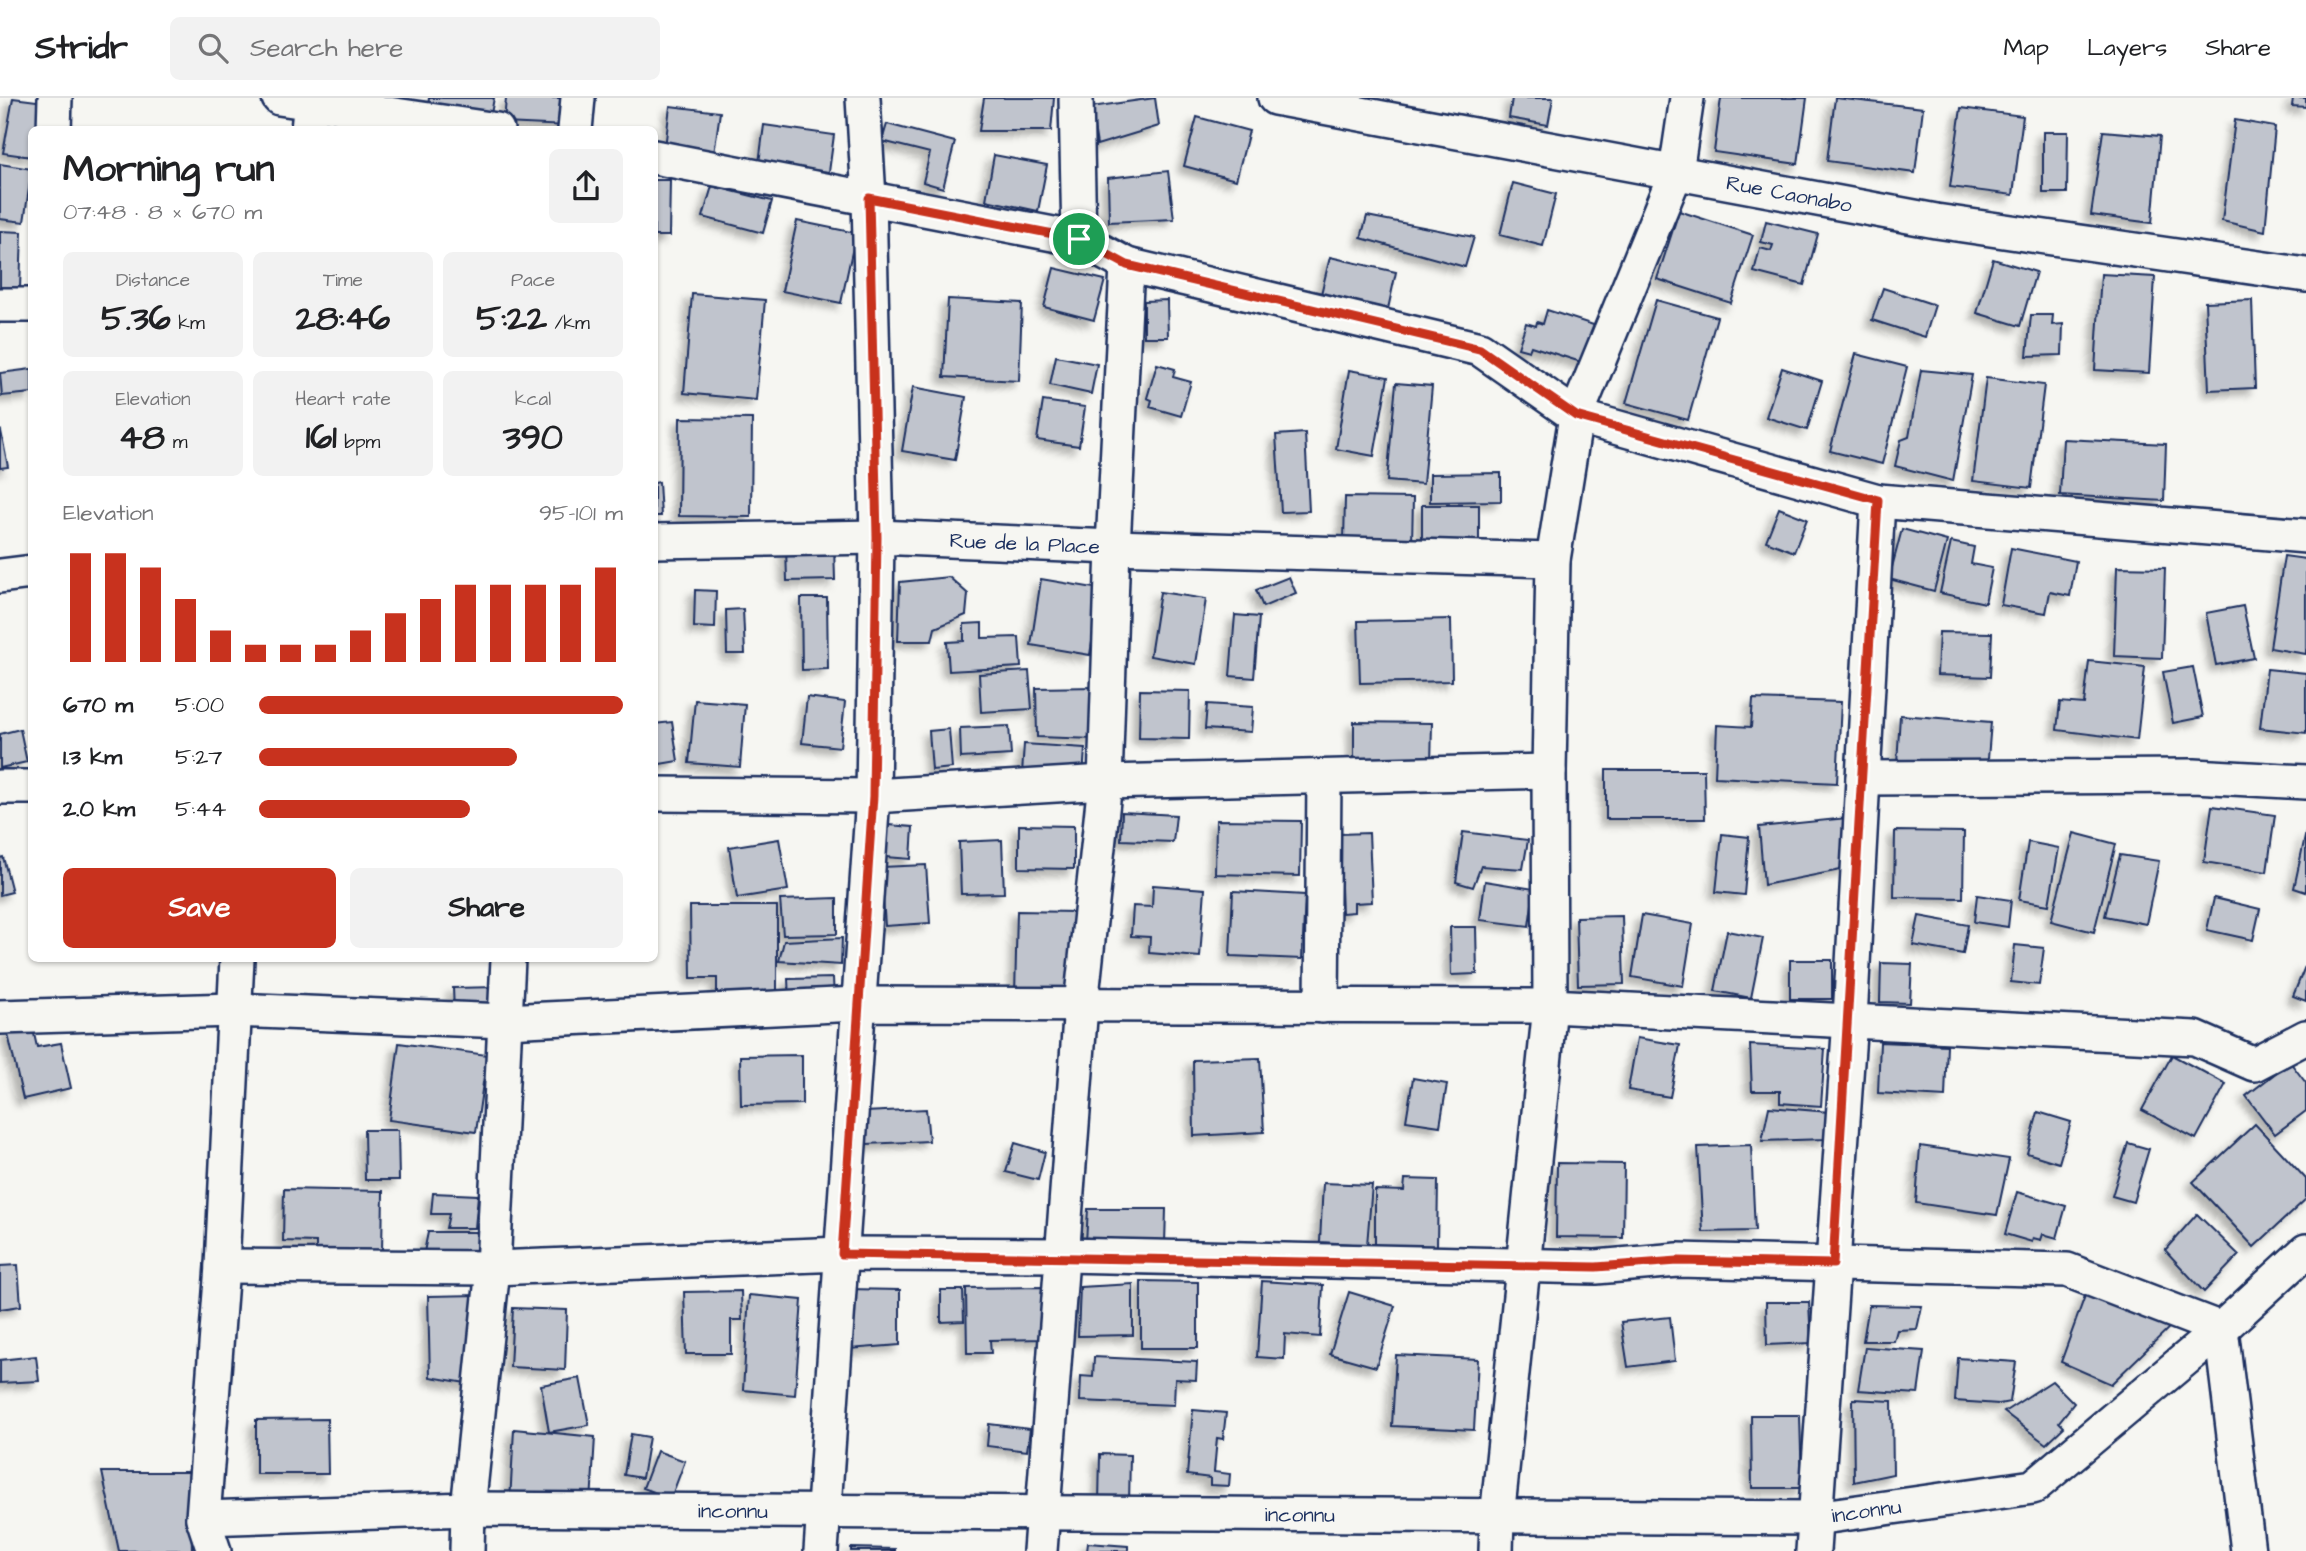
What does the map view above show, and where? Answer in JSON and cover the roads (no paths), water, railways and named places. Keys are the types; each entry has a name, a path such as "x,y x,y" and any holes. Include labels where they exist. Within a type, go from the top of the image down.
{"street":[{"path":"54,126 55,98"},
{"path":"575,126 578,98"},
{"path":"821,1551 873,796 877,537 869,198 863,98"},
{"path":"1076,98 1079,239"},
{"name":"Rue Caonabo","path":"1275,98 1936,221 2306,275"},
{"path":"1496,1551 1497,1518 1550,1006 1549,771 1553,560 1576,416 1676,172 1687,98"},
{"path":"299,109 459,126"},
{"path":"658,158 1079,239 1127,265 1480,349 1576,416 1878,500 2306,536"},
{"name":"Rue de la Place","path":"658,541 877,537 1112,547 1127,265"},
{"path":"0,305 28,305"},
{"path":"1813,1551 1850,1019 1878,500"},
{"path":"1040,1551 1065,1255 1081,1005 1105,782 1112,547 1553,560"},
{"path":"0,576 28,572"},
{"path":"658,794 873,796 1105,782 1549,771"},
{"path":"1322,1006 1324,776"},
{"path":"1863,778 2194,776 2306,782"},
{"path":"0,787 28,787"},
{"path":"214,1551 203,1518 222,1266 237,962"},
{"path":"467,1551 468,1508 494,1268 508,962"},
{"path":"0,1017 233,1010 505,1021 857,1004 1550,1006 2195,1038 2254,1064 2306,1037"},
{"name":"inconnu","path":"203,1518 468,1508 823,1513 1815,1518 2033,1487 2221,1329 2306,1251"},
{"path":"222,1266 494,1268 842,1254 1065,1255 1596,1267 1678,1261 2067,1269 2221,1329 2248,1551"}]}
